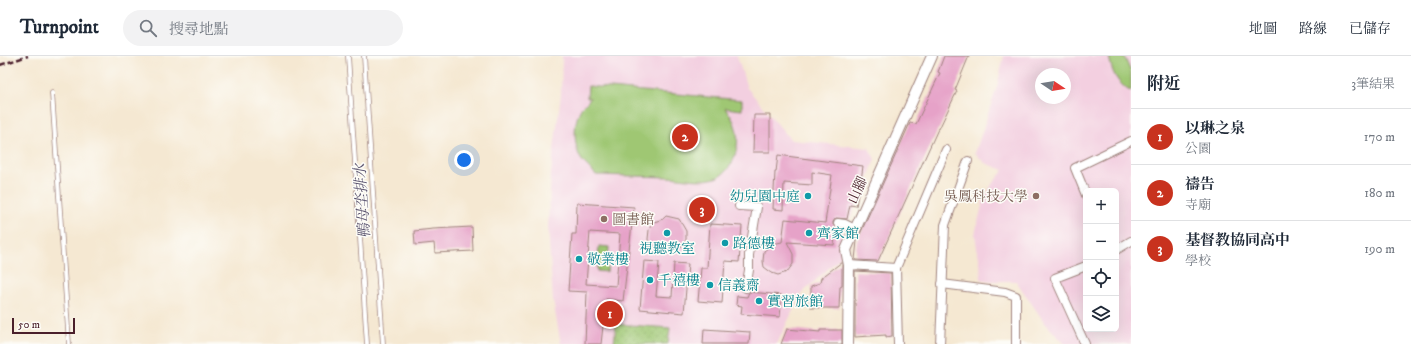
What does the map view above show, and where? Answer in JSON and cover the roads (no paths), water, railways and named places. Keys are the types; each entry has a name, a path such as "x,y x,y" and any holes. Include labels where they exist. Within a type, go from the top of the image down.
{"street":[{"name":"山腳","path":"848,344 848,265 846,250 932,56"},
{"path":"1083,188 1075,168 1131,141"},
{"path":"898,344 896,268 946,150"},
{"path":"940,344 944,225 968,161"},
{"path":"739,206 757,207 749,255 749,270 746,288"},
{"path":"838,223 845,224 855,229"},
{"path":"1119,248 1131,241"},
{"path":"848,265 896,268"},
{"path":"1083,267 1055,278 1085,344"},
{"path":"942,284 1005,292 1016,296 1016,344"}],"lane":[{"path":"348,56 367,344"},
{"path":"364,56 383,344"},
{"path":"52,93 69,344"}],"railway":[{"path":"0,65 28,56"}],"place":[{"name":"禱告","path":"685,137"},
{"name":"幼兒園中庭","path":"808,196"},
{"name":"吳鳳科技大學","path":"1036,196"},
{"name":"基督教協同高中","path":"702,210"},
{"name":"圖書館","path":"604,219"},
{"name":"視聽教室","path":"667,233"},
{"name":"齊家館","path":"809,233"},
{"name":"路德樓","path":"725,243"},
{"name":"敬業樓","path":"579,259"},
{"name":"千禧樓","path":"650,280"},
{"name":"信義齋","path":"710,285"},
{"name":"實習旅館","path":"759,301"},
{"name":"以琳之泉","path":"610,314"}],"water label":[{"name":"鴨母坔排水","path":"362,201"}]}
